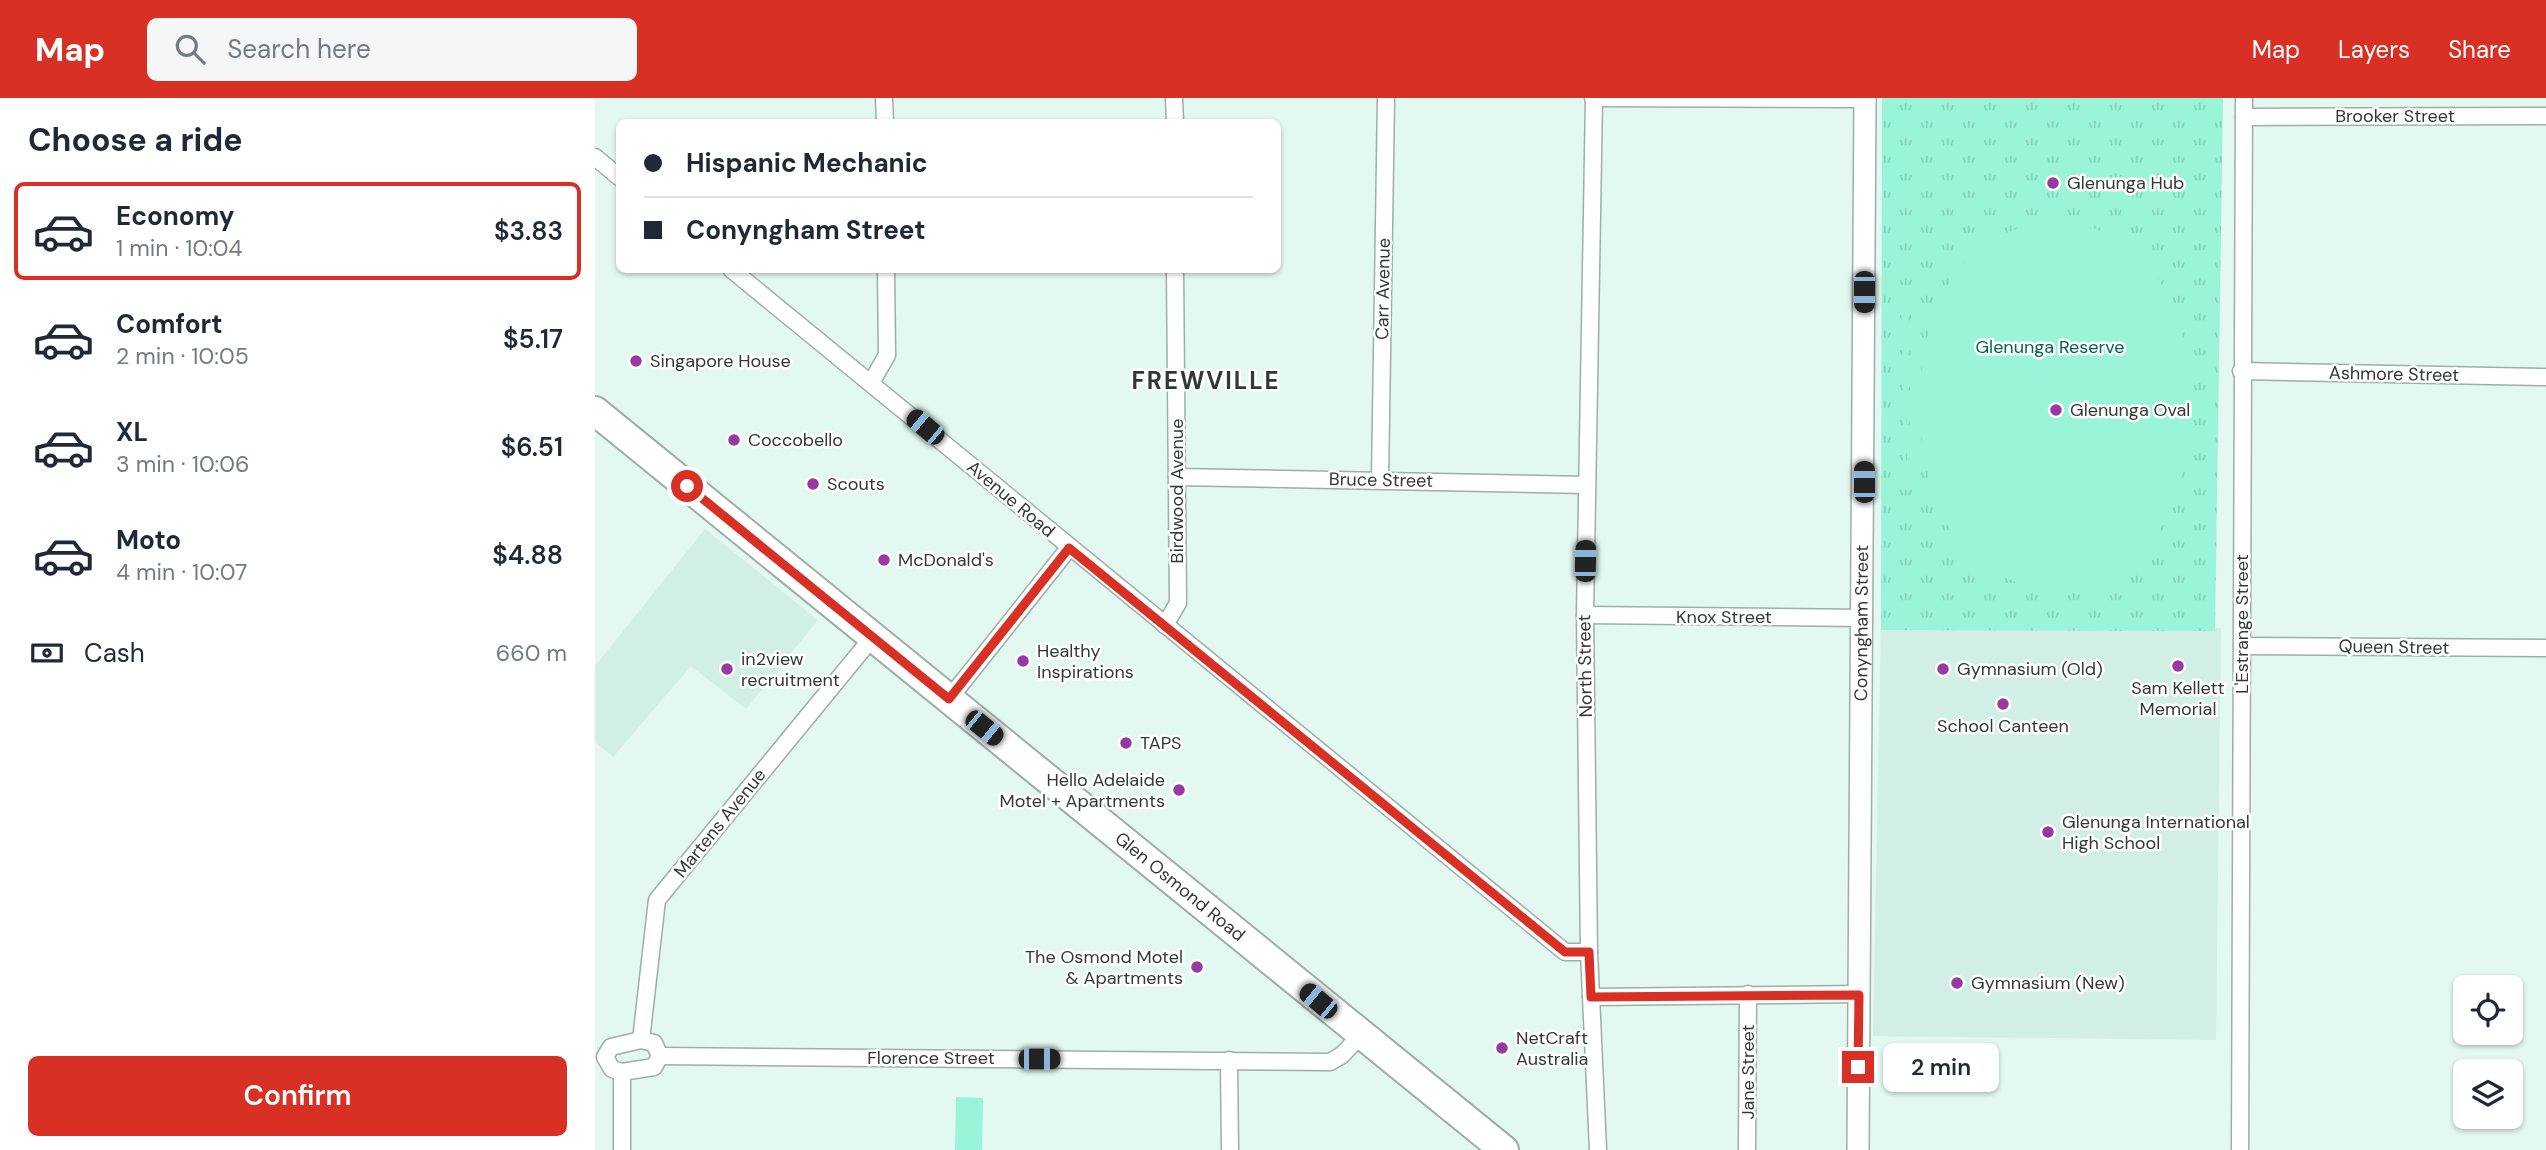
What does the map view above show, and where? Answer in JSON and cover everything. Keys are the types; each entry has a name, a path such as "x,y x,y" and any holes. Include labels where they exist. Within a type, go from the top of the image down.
{"highway":[{"name":"Glen Osmond Road","path":"595,411 1360,1036 1504,1150"}],"street":[{"path":"884,98 885,119"},
{"path":"1174,98 1175,119"},
{"name":"Carr Avenue","path":"1380,480 1386,98"},
{"path":"1593,98 1865,99"},
{"name":"North Street","path":"1593,98 1585,615 1589,952 1598,1150"},
{"name":"L'Estrange Street","path":"2240,1150 2244,98"},
{"name":"Conyngham Street","path":"1858,1150 1865,99"},
{"name":"Brooker Street","path":"2244,117 2546,116"},
{"path":"595,157 616,174"},
{"name":"Avenue Road","path":"736,273 1565,952 1589,952"},
{"path":"871,383 887,355 886,273"},
{"name":"Birdwood Avenue","path":"1165,625 1178,603 1175,273"},
{"name":"Ashmore Street","path":"2241,371 2546,377"},
{"name":"Bruce Street","path":"1177,477 1586,485"},
{"path":"949,699 1069,548"},
{"name":"Knox Street","path":"1585,615 1863,618"},
{"name":"Martens Avenue","path":"641,1040 657,900 872,638"},
{"name":"Queen Street","path":"2242,646 2546,649"},
{"name":"Jane Street","path":"1747,1150 1748,994"},
{"path":"1591,997 1859,995"},
{"name":"Florence Street","path":"660,1056 1330,1062 1342,1055 1360,1036"},
{"path":"641,1040 654,1043 660,1056 654,1067 622,1072 612,1069 600,1056 611,1047 641,1040"},
{"path":"1229,1060 1230,1150"},
{"path":"622,1072 622,1150"}],"shaded area":[{"path":"705,529 818,620 746,709 691,666 613,757 595,742 595,666"},
{"name":"Glenunga International High School","path":"1881,621 2221,628 2216,1040 1873,1036"}],"green space":[{"name":"Glenunga Reserve","path":"1882,98 2223,98 2215,631 1881,630"},
{"name":"Glenunga Oval","path":"2043,222 2088,227 2109,234 2128,246 2162,285 2183,338 2191,398 2186,459 2168,515 2137,559 2092,585 2035,587 2021,584 1995,573 1972,556 1953,534 1933,493 1920,424 1924,352 1933,318 1947,287 1965,261 1982,246 2011,231"},
{"path":"1901,285 1916,285 1916,490 1901,490 1904,464","holes":["1908,305 1911,312 1909,470 1906,464"]},
{"path":"956,1097 983,1098 982,1150 955,1150"}],"place":[{"name":"Glenunga Hub","path":"2053,183"},
{"name":"Singapore House","path":"636,361"},
{"name":"Glenunga Oval","path":"2056,410"},
{"name":"Coccobello","path":"734,440"},
{"name":"Scouts","path":"813,484"},
{"name":"McDonald's","path":"884,560"},
{"name":"Healthy Inspirations","path":"1023,661"},
{"name":"Sam Kellett Memorial","path":"2178,666"},
{"name":"in2view recruitment","path":"727,669"},
{"name":"Gymnasium (Old)","path":"1943,669"},
{"name":"School Canteen","path":"2003,704"},
{"name":"TAPS","path":"1126,743"},
{"name":"Hello Adelaide Motel + Apartments","path":"1179,790"},
{"name":"Glenunga International High School","path":"2048,832"},
{"name":"The Osmond Motel & Apartments","path":"1197,967"},
{"name":"Gymnasium (New)","path":"1957,983"},
{"name":"NetCraft Australia","path":"1502,1048"}],"district":[{"name":"FREWVILLE","path":"1206,380"}],"route":[{"path":"687,486 949,699 1069,548 1565,952 1589,952 1591,997 1859,995 1858,1067"}]}
